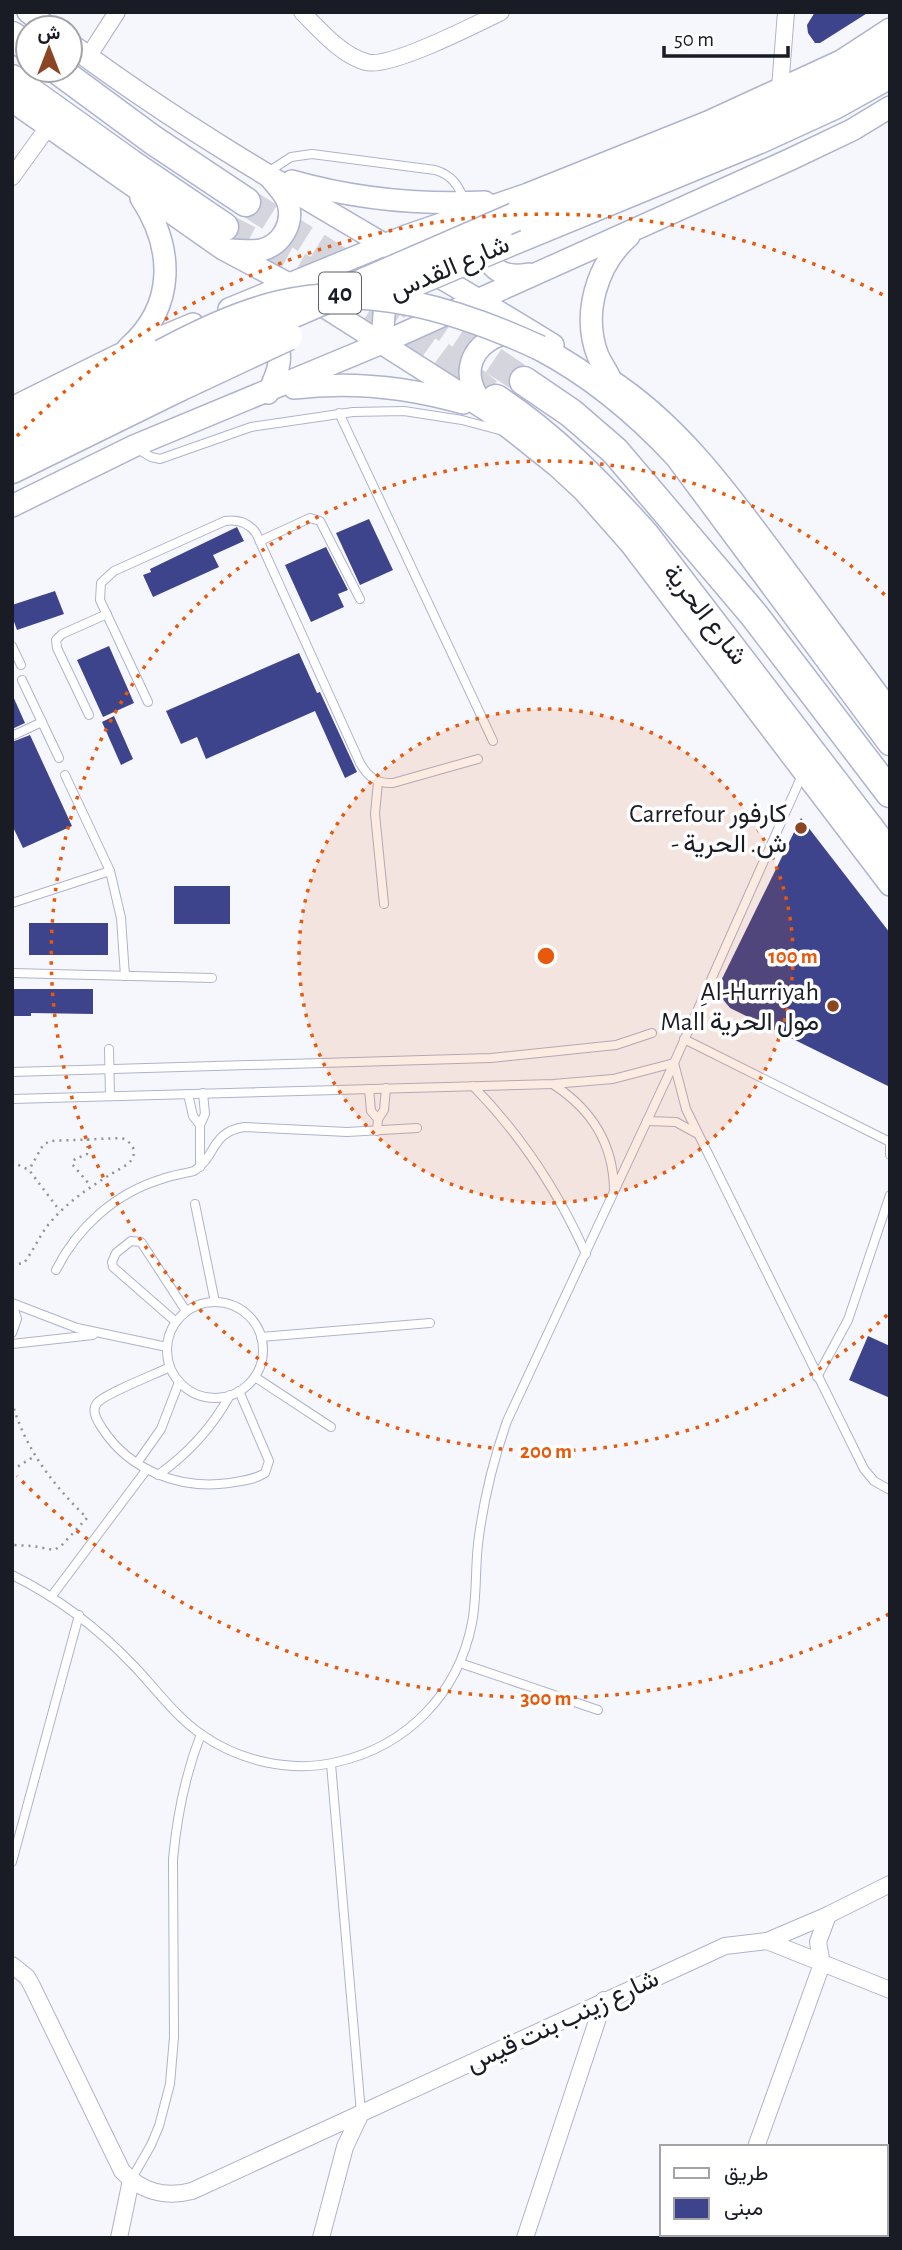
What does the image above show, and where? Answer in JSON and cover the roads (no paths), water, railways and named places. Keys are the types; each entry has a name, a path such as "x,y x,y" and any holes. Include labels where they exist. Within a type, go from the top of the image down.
{"highway":[{"name":"شارع القدس","path":"12,445 512,209 791,103 865,66 890,50"},
{"name":"شارع القدس","path":"12,468 168,370 312,325 762,138 834,105 890,74"},
{"path":"12,79 108,148 223,238"},
{"path":"77,84 153,140 246,202"},
{"name":"شارع الحرية","path":"524,381 571,413 615,451 754,615 890,793"},
{"name":"شارع الحرية","path":"492,405 529,422 605,490 644,534 890,855"}],"main road":[{"path":"12,408 119,355 288,283 385,245 512,209 841,61 890,29"},
{"path":"84,54 163,111 226,151 478,299 612,394 650,427 677,456 890,743"},
{"path":"12,101 136,190 223,238 382,343 492,405"},
{"path":"12,506 134,446 268,393 637,229 852,130 890,107"},
{"path":"266,173 304,184 380,199 466,203 512,209"},
{"path":"223,238 263,250 283,236 289,223 287,200 266,173"},
{"path":"119,355 142,335 154,319 164,284 164,247 152,214 136,190"},
{"path":"512,209 487,231 484,240 486,254 491,264 501,273 520,275 542,271"},
{"path":"611,380 597,354 592,326 593,296 609,259 637,229"},
{"path":"382,343 386,296 385,245"},
{"path":"288,283 386,296 478,299"},
{"path":"12,425 168,370 216,325 279,303 315,297 349,295 419,304 544,345"},
{"path":"216,314 255,322 265,327 273,336 279,347 279,371 268,393"},
{"path":"890,711 747,518 688,448 644,404 611,380 544,345 511,333 496,335 478,350 470,372 475,392 492,405 519,435 584,491 631,543 890,885"},
{"path":"268,393 314,386 384,386 492,405"}],"street":[{"path":"88,57 117,12"},
{"path":"302,12 357,59 373,63 393,60 502,12"},
{"path":"780,88 786,12"},
{"path":"12,177 48,127"},
{"path":"767,1941 890,1884"},
{"path":"757,2145 822,1964 818,1942 828,1915"},
{"name":"شارع زينب بنت قيس","path":"131,2180 153,2192 166,2194 191,2191 716,1949 747,1942 767,1941 890,1990"},
{"path":"12,1965 27,1977 32,1986 115,2160 131,2180 119,2238"},
{"path":"525,2238 604,2000"},
{"path":"321,2238 345,2147 361,2113"}],"lane":[{"path":"266,173 291,158 312,154 435,170 456,183 466,203"},
{"path":"134,446 150,457 160,459 251,427 339,413 404,411 463,421 519,435"},
{"path":"339,413 493,741"},
{"path":"260,541 315,518 320,521 360,599"},
{"path":"148,702 107,614 99,591 101,583 114,571 225,522 239,521 246,523 256,533 366,773 377,782 393,783 478,759"},
{"path":"89,715 57,648 56,640 62,634 107,614"},
{"path":"12,646 21,665"},
{"path":"22,680 59,758"},
{"path":"12,736 42,722"},
{"path":"12,1575 79,1615 201,1734 236,1753 254,1759 293,1766 331,1764 369,1753 403,1735 430,1710 460,1663 472,1623 482,1514 497,1451 519,1392 615,1192 803,773"},
{"path":"65,775 110,871 121,918 125,976"},
{"path":"377,782 375,814 384,904"},
{"path":"12,903 110,871"},
{"path":"12,973 212,978"},
{"path":"12,1072 491,1058 616,1045 652,1034"},
{"path":"684,1039 890,1143 890,1155"},
{"path":"109,1049 110,1096"},
{"path":"12,1100 553,1084 613,1079 674,1063"},
{"path":"674,1063 686,1110 817,1377 864,1468 874,1480 890,1490"},
{"path":"553,1084 583,1107 594,1122 610,1155 615,1192"},
{"path":"474,1086 510,1126 544,1172 586,1254"},
{"path":"377,1131 378,1119 384,1110 386,1088"},
{"path":"369,1089 372,1111 378,1119"},
{"path":"200,1167 200,1125 205,1114 203,1093"},
{"path":"188,1094 193,1116 200,1125"},
{"path":"647,1121 676,1122 701,1137"},
{"path":"56,1270 75,1238 114,1202 145,1185 194,1171 200,1167 222,1135 236,1128 377,1131 417,1128"},
{"path":"817,1377 848,1320 890,1195"},
{"path":"195,1203 215,1302"},
{"path":"176,1322 113,1267 111,1262 116,1253 131,1241 141,1242 186,1311"},
{"path":"215,1302 235,1306 257,1327 261,1337 262,1357 255,1377 239,1391 230,1395 203,1396 179,1382 170,1367 167,1347 176,1322 186,1311 215,1302"},
{"path":"12,1303 16,1319 12,1334"},
{"path":"12,1303 55,1321 100,1334 167,1347"},
{"path":"261,1337 430,1323"},
{"path":"12,1344 100,1334"},
{"path":"170,1367 103,1398 95,1408 97,1420 106,1434 136,1463 158,1475 205,1485 238,1482 265,1473 269,1461 239,1391"},
{"path":"255,1377 331,1427"},
{"path":"136,1463 161,1429 179,1382"},
{"path":"158,1475 204,1436 230,1395"},
{"path":"51,1597 147,1469"},
{"path":"12,1862 79,1615"},
{"path":"460,1663 598,1710"},
{"path":"131,2180 159,2126 170,2084 175,1829 186,1778 201,1734"},
{"path":"331,1764 361,2113"}],"tunnel":[{"path":"246,202 418,310 524,381"},
{"path":"224,227 294,263 360,302 425,344 488,392"}],"place":[{"name":"Carrefour كارفور - ش. الحرية","path":"801,828"},
{"name":"ِAl-Hurriyah Mall مول الحرية","path":"833,1006"}]}
